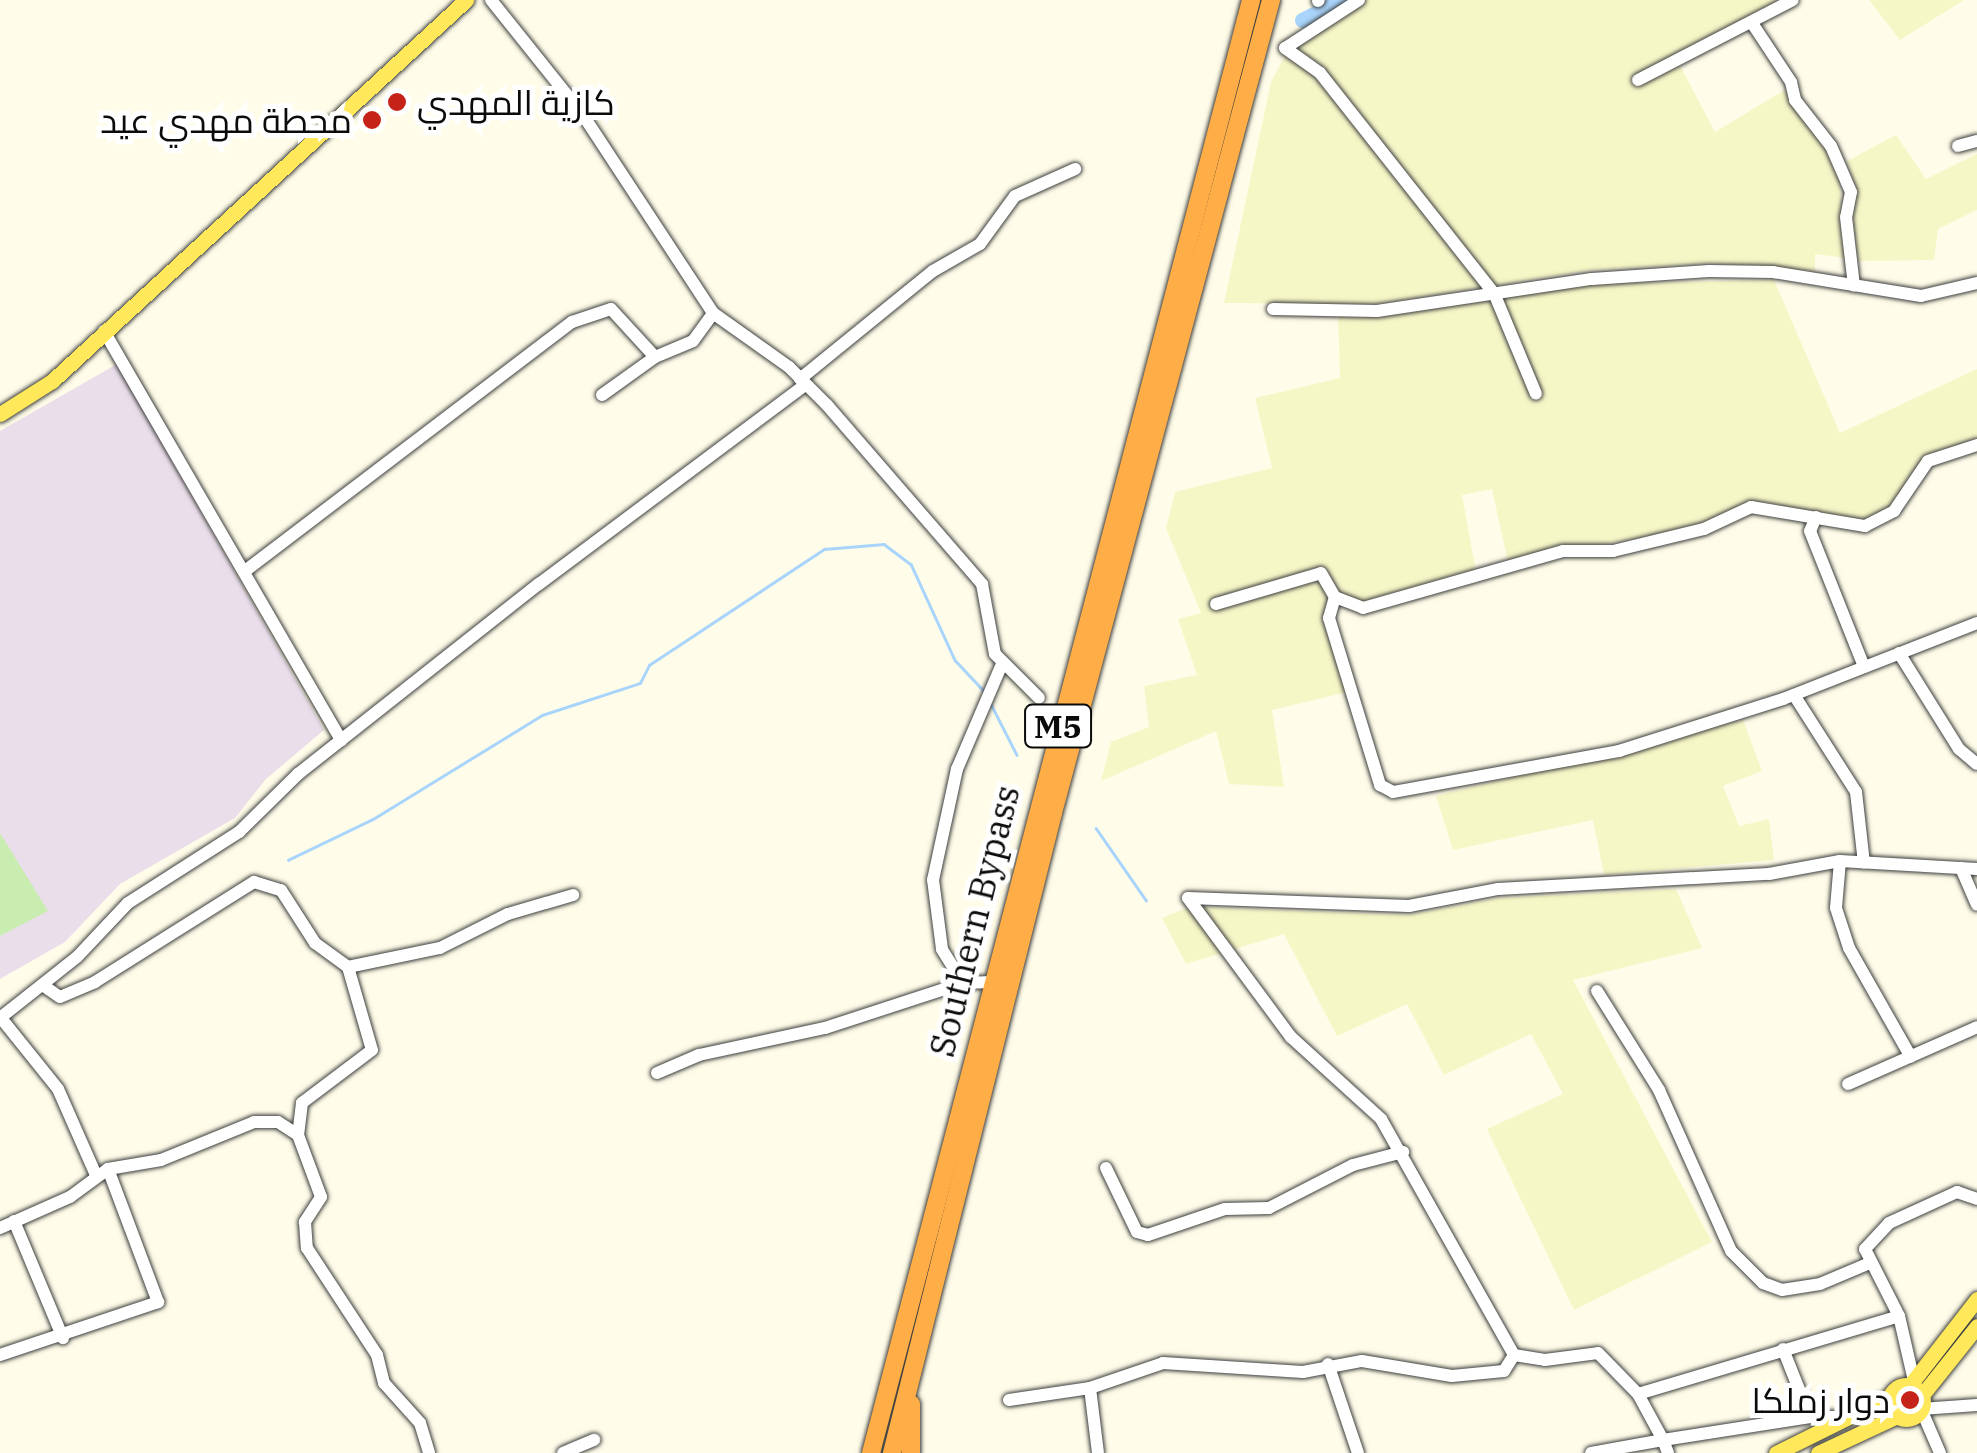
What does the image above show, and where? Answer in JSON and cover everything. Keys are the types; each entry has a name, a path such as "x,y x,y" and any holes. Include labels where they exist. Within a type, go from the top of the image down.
{"highway":[{"name":"Southern Bypass","path":"870,1453 1251,0"},
{"name":"Southern Bypass","path":"892,1453 1036,881 1271,0"},
{"path":"911,1453 912,1379"}],"main road":[{"path":"0,414 52,381 466,0"},
{"path":"1818,1453 1897,1416 1911,1418 1917,1393 1977,1300"},
{"path":"1776,1453 1890,1397 1917,1393 1977,1326"},
{"path":"1890,1397 1897,1416"}],"street":[{"path":"491,0 582,115 713,313 802,383 888,472 982,584 988,634 1002,664 1038,698"},
{"path":"1360,0 1285,48 1320,73 1494,294 1536,394"},
{"path":"1638,80 1794,0"},
{"path":"1752,24 1791,82 1795,100 1831,146 1852,192 1846,217 1854,286"},
{"path":"1958,146 1977,141"},
{"path":"0,1355 63,1338 158,1302 102,1172 58,1090 0,1018 44,986 128,903 183,862 240,832 341,740 802,383 933,272 980,244 1015,196 1075,170"},
{"path":"1273,309 1377,311 1709,271 1773,272 1921,296 1977,282"},
{"path":"245,570 572,322 611,309 655,357"},
{"path":"602,396 655,357 693,341 713,313"},
{"path":"104,330 341,740"},
{"path":"1216,604 1321,573 1335,596 1362,608 1562,551 1613,550 1704,529 1752,507 1865,526 1894,511 1928,461 1977,446"},
{"path":"1816,517 1810,531 1864,667"},
{"path":"1335,596 1329,618 1380,784 1394,792 1619,751 1794,694 1977,623"},
{"path":"1899,654 1959,749 1977,764"},
{"path":"962,984 942,949 933,880 957,768 1002,664"},
{"path":"1794,694 1856,792 1864,863"},
{"path":"1840,861 1836,908 1849,948 1911,1057"},
{"path":"1514,1355 1381,1119 1291,1037 1188,898 1409,906 1498,889 1769,874 1840,861 1977,869"},
{"path":"1962,868 1977,906"},
{"path":"44,986 60,998 95,982 254,882 281,890 315,943 348,967 372,1050 310,1091 298,1135 320,1198 304,1226 310,1260 377,1355 384,1383 416,1417 429,1453"},
{"path":"348,967 440,948 508,914 573,895"},
{"path":"657,1073 699,1055 824,1028 962,984 992,982"},
{"path":"1597,991 1659,1090 1731,1251 1763,1284 1782,1290 1820,1284 1870,1264"},
{"path":"1848,1084 1977,1028"},
{"path":"0,1228 70,1197 102,1172 161,1160 254,1122 278,1122 298,1135"},
{"path":"1106,1168 1137,1232 1148,1234 1224,1209 1269,1208 1353,1165 1403,1152"},
{"path":"1940,1453 1917,1393 1899,1316 1866,1250 1889,1223 1956,1192 1977,1199"},
{"path":"14,1221 63,1338"},
{"path":"1638,1394 1899,1316"},
{"path":"1783,1349 1810,1416"},
{"path":"1514,1355 1545,1360 1598,1353 1638,1394 1665,1446"},
{"path":"1008,1400 1090,1388 1163,1363 1302,1372 1328,1364 1362,1361 1452,1376 1504,1371 1514,1355"},
{"path":"1328,1364 1358,1453"},
{"path":"1090,1388 1098,1453"},
{"path":"1917,1393 1977,1406"},
{"path":"1590,1453 1665,1446 1810,1416 1848,1417"},
{"path":"562,1453 594,1440"}],"shaded area":[{"path":"117,364 324,730 266,779 235,818 120,884 65,942 0,979 0,431"}],"green space":[{"path":"1367,0 1786,0 1677,60 1715,132 1788,88 1838,166 1846,258 1815,254 1815,271 1709,263 1591,270 1376,304 1224,303 1271,82 1288,50 1310,31"},
{"path":"1869,0 1964,0 1900,40"},
{"path":"1896,135 1926,179 1977,154 1977,210 1938,229 1934,260 1858,261 1852,211 1856,190 1847,161"},
{"path":"1774,280 1840,433 1977,369 1977,442 1926,458 1891,508 1864,522 1751,503 1702,526 1508,562 1492,489 1462,495 1476,572 1363,604 1333,592 1325,618 1347,692 1272,710 1284,787 1229,784 1216,731 1101,781 1111,742 1149,727 1144,686 1197,675 1178,619 1201,613 1166,528 1175,492 1272,468 1255,398 1340,378 1338,314 1378,318 1593,284"},
{"path":"1743,720 1762,771 1723,786 1739,826 1769,819 1774,860 1604,875 1593,820 1453,850 1436,796"},
{"path":"0,833 48,911 0,936"},
{"path":"1676,889 1702,948 1573,980 1712,1242 1574,1310 1487,1129 1563,1094 1531,1034 1444,1075 1407,1004 1337,1036 1284,934 1186,964 1162,918 1189,907 1409,915 1499,898"}],"waterway":[{"path":"1302,20 1341,0"},
{"path":"288,860 373,819 542,715 640,683 649,665 824,549 884,544 911,564 955,660 985,692"},
{"path":"991,704 1017,755"},
{"path":"1096,828 1146,900"}],"place":[{"name":"كازية المهدي","path":"397,102"},
{"name":"محطة مهدي عيد","path":"372,120"},
{"name":"دوار زملكا","path":"1910,1400"}]}
